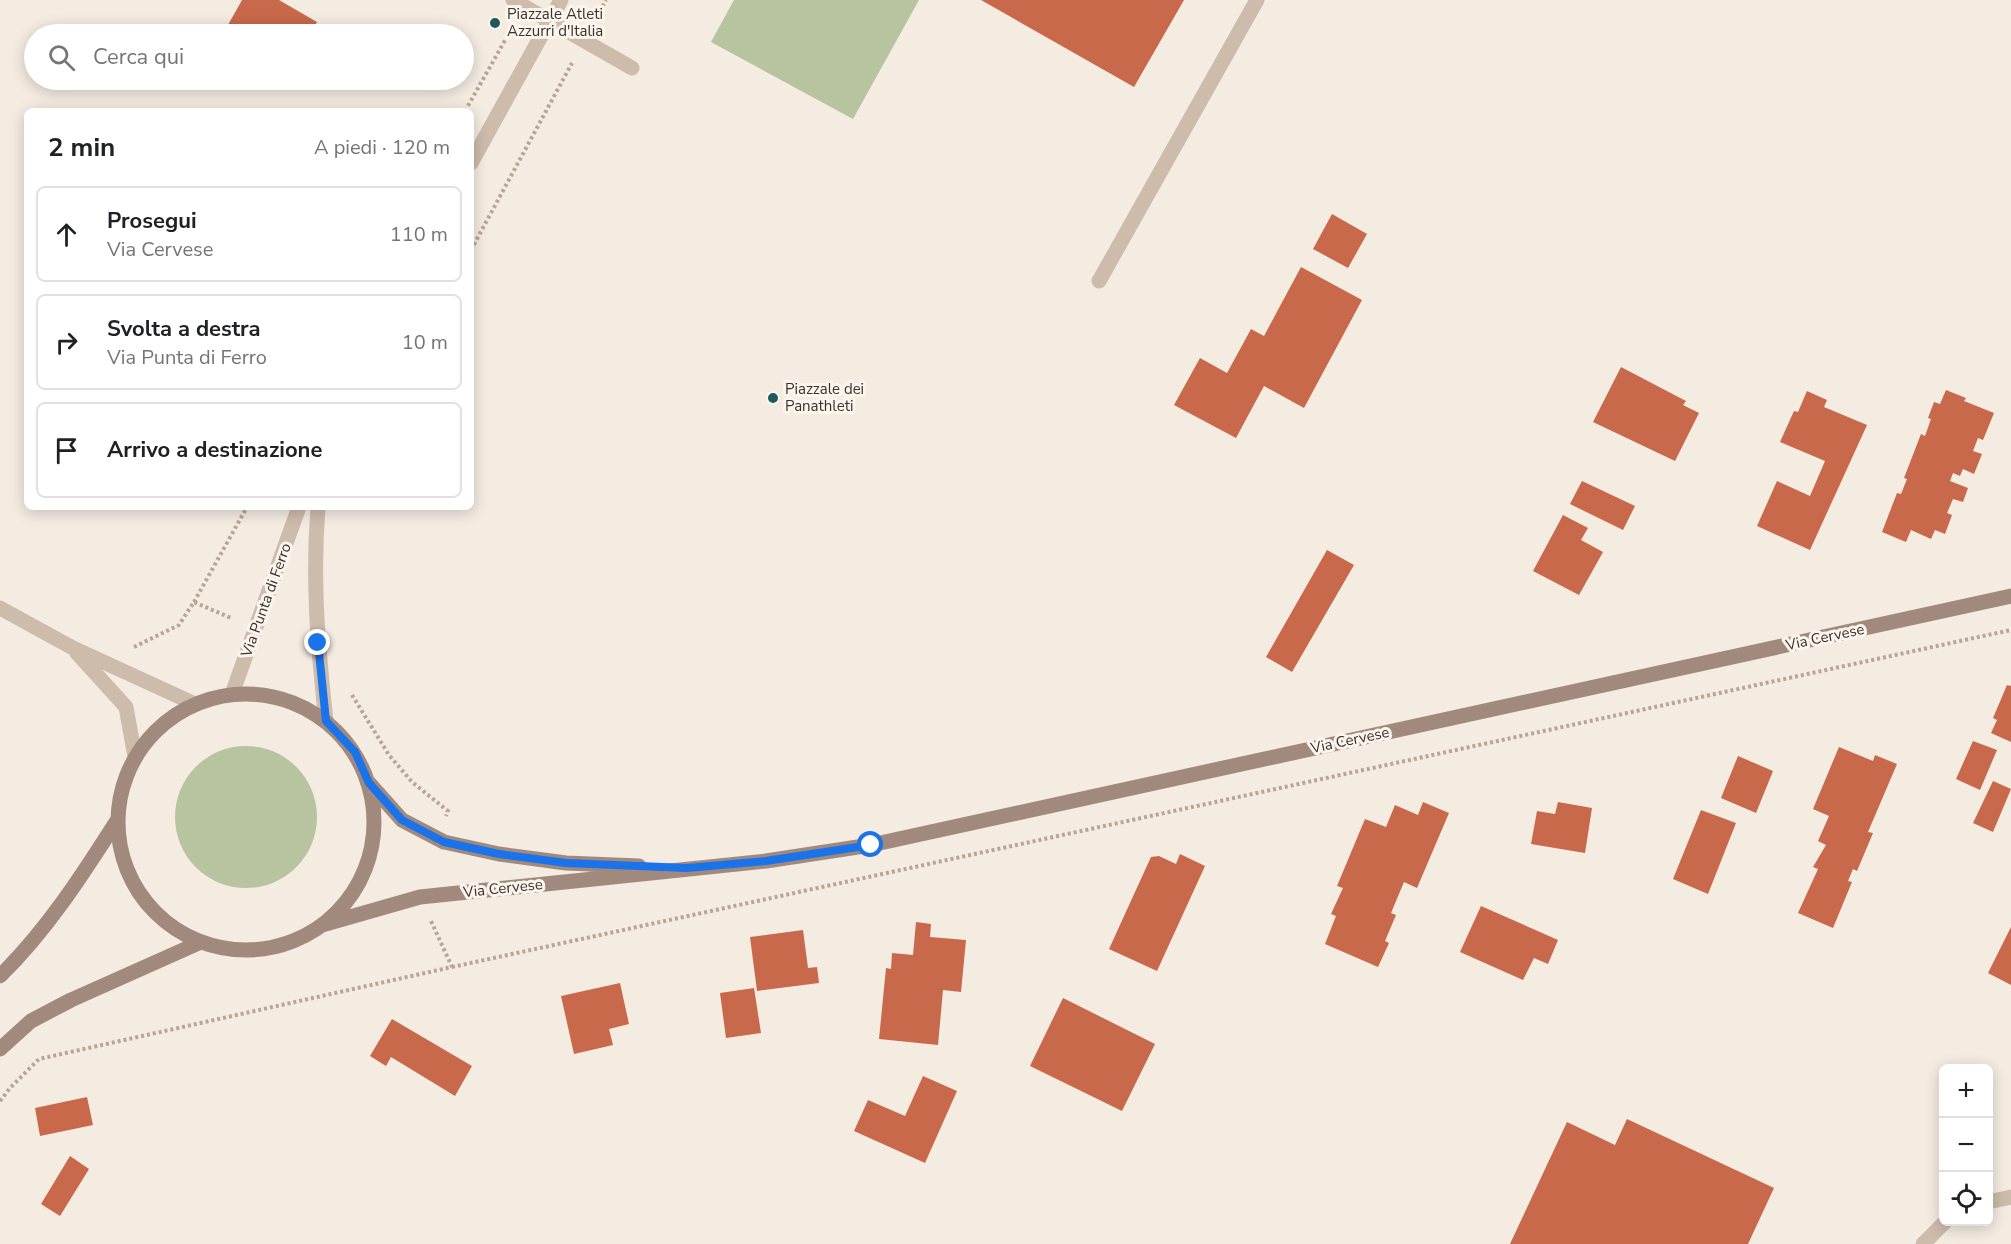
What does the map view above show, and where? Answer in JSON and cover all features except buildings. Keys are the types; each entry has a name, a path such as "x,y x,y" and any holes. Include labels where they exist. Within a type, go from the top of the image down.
{"main road":[{"name":"Via Cervese","path":"322,925 348,900 368,862 375,820 369,783 355,752 326,721 286,699 231,694 195,704 167,721 135,757 122,789 118,819 120,848 130,876 144,899 161,917 201,942 226,948 259,949 292,941 322,925 420,897 766,861 871,845 2011,596"},
{"name":"Via Cervese","path":"369,783 402,820 444,842 499,854 544,860 687,868"},
{"name":"Via Cervese","path":"0,976 57,910 84,873 118,819"},
{"path":"0,1049 31,1022 71,1000 201,942"}],"street":[{"path":"474,158 561,0"},
{"path":"1099,281 1257,0"},
{"path":"519,3 632,68"},
{"name":"Via Punta di Ferro","path":"231,694 298,510"},
{"name":"Via Punta di Ferro","path":"318,510 314,555 318,643 326,721"},
{"path":"0,608 73,648 195,704"},
{"path":"73,648 126,707 135,757"},
{"path":"1993,1201 2011,1197"},
{"path":"1923,1244 1940,1226"}],"path":[{"path":"474,244 606,0"},
{"path":"466,108 519,3"},
{"path":"126,647 137,647 179,624 194,602 245,510"},
{"path":"194,602 256,629"},
{"path":"0,1101 39,1059 452,967 2011,630"},
{"path":"350,688 352,699 389,755 412,782 448,811 435,837"},
{"path":"420,897 452,967"}],"green space":[{"path":"734,0 919,0 853,119 711,42"},
{"path":"246,746 273,751 296,767 312,790 317,817 312,844 296,867 273,883 246,888 219,883 196,867 180,844 175,817 180,790 196,767 219,751"}],"place":[{"name":"Piazzale Atleti Azzurri d'Italia","path":"495,23"},
{"name":"Piazzale dei Panathleti","path":"773,398"}],"route":[{"path":"318,643 326,721 355,752 369,783 402,820 444,842 499,854 566,863 687,868 766,861 871,845"}]}
